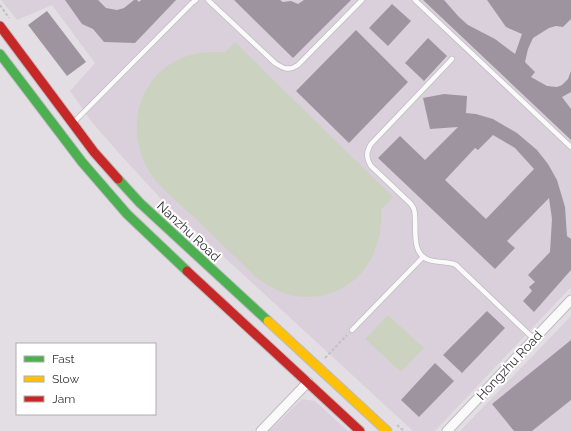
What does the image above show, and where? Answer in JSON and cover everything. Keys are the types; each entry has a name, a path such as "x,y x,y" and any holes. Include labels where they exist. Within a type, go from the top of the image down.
{"main road":[{"name":"Nanzhu Road","path":"0,26 72,124 118,180 145,208 387,431"},
{"path":"0,54 82,162 127,214 155,242 360,431"}],"street":[{"name":"Hongzhu Road","path":"447,431 571,300"},
{"path":"261,431 308,382"}],"lane":[{"path":"72,124 192,2 196,0"},
{"path":"208,0 275,63 286,69 292,69 298,65 362,0"},
{"path":"415,0 571,147"},
{"path":"452,59 371,144 367,155 368,161 371,166 411,204 414,209 417,248 423,257 428,260 452,263 456,265 534,338"},
{"path":"352,330 423,257"}],"path":[{"path":"0,5 13,24"},
{"path":"319,353 325,358 352,330"},
{"path":"393,421 404,431"}],"shaded area":[{"path":"1,0 571,0 571,287 435,431 413,431 161,199 91,121 70,91 95,63 52,5 17,20"},
{"path":"571,316 571,431 460,431"},
{"path":"302,399 315,401 348,431 269,431"}],"green space":[{"path":"235,42 393,197 381,210 381,227 377,244 371,258 362,272 351,282 338,290 322,295 298,297 280,291 262,282 156,181 142,158 137,132 137,119 145,93 152,81 167,66 176,61 204,52 225,52"},
{"path":"388,315 424,348 401,372 365,339"}],"building":[{"path":"65,0 98,0 106,8 117,10 124,8 134,0 139,2 141,0 176,0 135,43 104,42 93,29 82,24"},
{"path":"234,0 280,0 283,2 291,1 298,4 304,0 351,0 293,58"},
{"path":"423,0 444,0 468,25 495,39 515,54 522,34 506,27 487,0 571,0 571,19 563,27 556,26 549,28 533,38 528,49 525,62 535,72 531,77 547,86 557,87 562,85 568,79 571,71 571,92 562,97 571,109 571,140"},
{"path":"392,4 411,21 388,46 369,28"},
{"path":"47,11 86,62 67,76 28,25"},
{"path":"356,30 408,82 349,143 296,91"},
{"path":"428,38 447,56 424,81 405,63"},
{"path":"444,94 467,96 466,113 493,119 517,133 537,150 548,164 557,180 565,207 567,236 571,239 571,270 534,312 523,301 532,291 529,287 535,282 528,275 550,252 552,219 549,198 507,241 515,248 495,269 378,158 400,136 425,160 458,127 430,129 423,98","holes":["493,135 515,148 534,169 486,219 445,180 475,148 478,150"]},
{"path":"487,311 505,328 462,373 443,355"},
{"path":"571,340 571,400 532,431 514,431 492,404"},
{"path":"435,363 454,381 419,417 401,400"}],"traffic: fast":[{"path":"0,54 82,162 127,214 187,271"},
{"path":"118,179 140,203 268,321"}],"traffic: slow":[{"path":"268,321 387,431"}],"traffic: jam":[{"path":"0,26 94,152 118,179"},
{"path":"187,271 360,431"}]}
